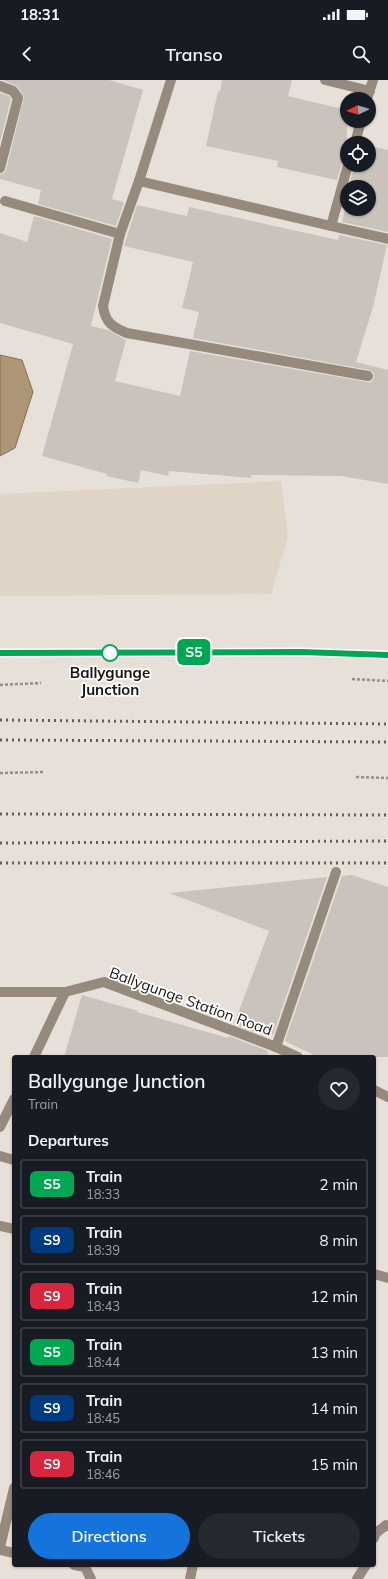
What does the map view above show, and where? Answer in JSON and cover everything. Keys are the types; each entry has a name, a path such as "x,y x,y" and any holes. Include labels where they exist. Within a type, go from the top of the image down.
{"street":[{"path":"171,80 139,181 120,234 103,306 104,316 116,328 127,332 368,376"},
{"path":"326,80 360,92"},
{"path":"369,92 373,80"},
{"path":"0,86 13,91 18,98 0,168"},
{"path":"331,226 346,172"},
{"path":"139,181 388,239"},
{"path":"5,201 120,234"},
{"path":"276,1047 336,872"},
{"name":"Ballygunge Station Road","path":"0,992 65,992 104,982 294,1055"},
{"path":"35,1055 65,992"},
{"path":"376,1091 388,1096"},
{"path":"0,1126 12,1103"},
{"path":"0,1156 12,1159"},
{"path":"0,1226 12,1229"},
{"path":"376,1275 388,1278"},
{"path":"0,1547 12,1496"},
{"path":"376,1533 386,1525 388,1526"},
{"path":"0,1550 12,1553"},
{"path":"85,1567 91,1579"},
{"path":"190,1579 193,1567"},
{"path":"357,1579 365,1567"}],"path":[{"path":"352,678 388,681"},
{"path":"0,685 41,683"},
{"path":"0,773 45,772"},
{"path":"356,777 388,778"}],"shaded area":[{"path":"0,355 22,360 33,392 15,448 0,456"},
{"path":"281,481 288,537 271,594 0,596 0,494"}],"building":[{"path":"3,80 109,80 143,90 112,199 124,202 116,226 38,204 41,190 0,179 0,174 4,173 6,170 24,97 18,87"},
{"path":"222,80 292,80 288,96 340,108 340,128 347,128 347,136 340,136 340,170 337,180 277,167 278,161 206,146 218,91 220,92"},
{"path":"0,93 9,96 11,99 0,142"},
{"path":"376,147 388,150 388,232 342,222 343,216 376,216 376,180 351,180 352,172 376,172"},
{"path":"137,205 187,216 189,207 338,240 339,235 387,245 373,307 356,362 388,370 388,484 341,476 251,475 251,478 169,471 168,476 141,470 138,483 106,476 107,474 42,456 73,344 0,323 0,233 27,242 34,216 112,239 91,326 108,330 126,340 115,381 180,396 190,351 367,382 371,382 374,378 374,373 369,370 193,338 199,312 182,308 193,262 124,246"},
{"path":"352,875 388,887 388,1057 376,1057 376,1055 314,1055 285,1041 342,876"},
{"path":"327,877 273,1035 263,1030 262,1035 234,1024 269,931 169,893"},
{"path":"82,995 228,1038 229,1036 268,1051 267,1055 65,1055"}],"railway":[{"path":"0,653 301,652 388,655"},
{"path":"0,720 388,724"},
{"path":"0,740 388,742"},
{"path":"0,814 388,815"},
{"path":"0,843 388,841"},
{"path":"0,863 388,863"}],"train":[{"name":"S5","path":"0,653 301,652 388,655"}],"place":[{"name":"Ballygunge Junction","path":"110,653"}]}
